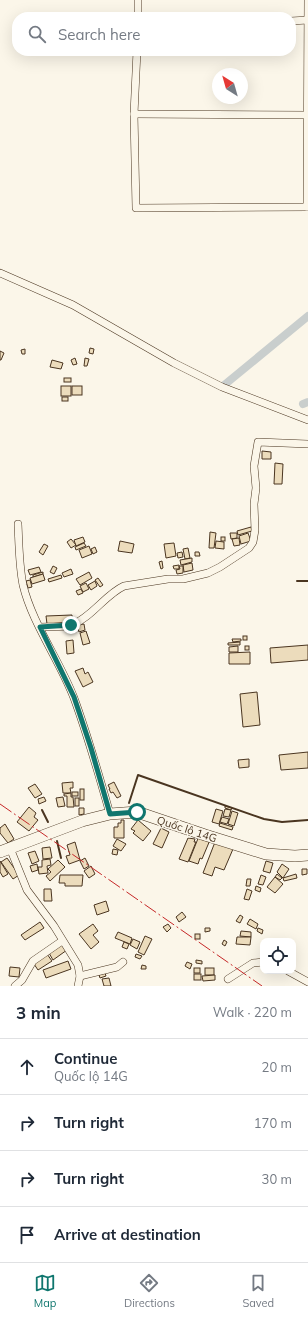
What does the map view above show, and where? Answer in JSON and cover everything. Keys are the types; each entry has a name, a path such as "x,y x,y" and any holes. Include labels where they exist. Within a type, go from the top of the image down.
{"main road":[{"name":"Quốc lộ 14G","path":"5,850 82,821 110,814 137,812 266,854 295,856 308,855"}],"street":[{"path":"138,0 138,12"},
{"path":"137,56 134,114 136,208 307,207 308,0"},
{"path":"296,21 308,20"},
{"path":"134,114 308,115"},
{"path":"0,273 73,305 174,363 222,387 308,420"},
{"path":"40,627 71,625 85,617 118,589 124,586 168,579 183,579 208,573 243,553 253,542 255,530 254,504 256,488 254,466 258,442 308,444"},
{"path":"18,524 20,568 24,586 40,627 74,697 91,748 110,814"},
{"path":"5,850 27,890 54,926 78,965 80,976 78,986"},
{"path":"15,986 22,980 33,961 62,941"},
{"path":"80,976 117,967 123,962"},
{"path":"228,979 253,963 260,962"},
{"path":"293,974 308,982"}],"building":[{"path":"90,348 94,349 93,354 89,353"},
{"path":"25,349 25,354 22,354 21,350"},
{"path":"0,351 4,353 1,360 0,360"},
{"path":"75,358 77,364 73,365 71,360"},
{"path":"85,358 89,359 87,366 84,366"},
{"path":"52,360 63,363 61,369 50,367"},
{"path":"64,378 71,378 71,382 64,382"},
{"path":"61,386 71,386 71,396 61,396"},
{"path":"72,386 82,386 82,395 72,395"},
{"path":"62,397 68,397 68,401 62,401"},
{"path":"262,451 271,452 271,459 262,459"},
{"path":"275,463 283,464 282,484 274,484"},
{"path":"251,527 252,531 238,535 237,531"},
{"path":"210,532 216,533 214,548 209,548"},
{"path":"230,533 237,533 237,538 231,539"},
{"path":"248,533 251,541 241,544 239,536"},
{"path":"83,537 85,542 76,546 74,540"},
{"path":"221,537 225,537 225,541 221,541"},
{"path":"239,538 240,545 234,546 232,539"},
{"path":"71,539 76,545 71,548 67,542"},
{"path":"120,541 134,544 132,553 118,551"},
{"path":"216,541 224,542 224,549 215,548"},
{"path":"84,543 86,546 76,550 75,547"},
{"path":"174,543 176,556 166,558 164,544"},
{"path":"44,544 48,546 43,555 39,552"},
{"path":"89,546 92,554 82,558 79,550"},
{"path":"95,547 97,552 93,554 91,549"},
{"path":"188,548 190,558 185,559 183,549"},
{"path":"182,552 183,557 178,558 177,553"},
{"path":"195,552 199,552 200,556 195,556"},
{"path":"192,558 192,562 181,565 180,560"},
{"path":"162,561 163,568 161,569 159,562"},
{"path":"192,563 193,570 184,572 183,565"},
{"path":"179,565 179,569 174,569 173,566"},
{"path":"53,566 57,568 54,574 50,572"},
{"path":"179,566 183,566 183,573 177,574 176,570 180,569"},
{"path":"39,567 41,572 30,575 28,570"},
{"path":"71,569 73,574 64,577 62,573"},
{"path":"43,572 43,574 33,577 33,575"},
{"path":"89,572 92,578 80,585 76,579"},
{"path":"43,574 45,580 32,584 30,578"},
{"path":"61,575 62,578 49,582 48,579"},
{"path":"98,578 103,585 100,587 95,580"},
{"path":"30,580 32,587 28,588 26,581"},
{"path":"95,581 97,586 91,590 88,585"},
{"path":"86,583 89,589 83,592 80,586"},
{"path":"81,589 83,593 78,595 76,591"},
{"path":"72,615 72,622 47,624 46,616"},
{"path":"84,624 85,630 79,632 77,625"},
{"path":"86,631 90,643 83,645 80,633"},
{"path":"243,636 247,636 247,640 243,640"},
{"path":"232,639 241,639 241,641 233,642"},
{"path":"73,640 74,653 67,654 66,641"},
{"path":"240,642 240,645 228,645 228,643"},
{"path":"308,645 308,660 271,663 270,648"},
{"path":"238,646 238,652 229,652 229,647"},
{"path":"245,646 249,646 249,650 245,650"},
{"path":"250,652 250,664 229,664 229,653"},
{"path":"83,668 85,674 88,672 93,682 83,687 75,671"},
{"path":"257,692 260,725 243,727 240,694"},
{"path":"308,752 308,768 281,770 279,755"},
{"path":"249,759 249,767 239,768 238,760"},
{"path":"73,782 73,788 70,788 71,793 63,793 62,783"},
{"path":"114,782 121,796 117,798 113,792 111,793 108,785"},
{"path":"35,784 42,794 35,798 28,788"},
{"path":"80,789 84,789 84,800 80,800"},
{"path":"72,792 78,792 78,796 72,796"},
{"path":"71,793 74,807 67,807 67,796 64,796 64,794"},
{"path":"44,797 46,801 39,804 38,799"},
{"path":"63,797 65,806 58,807 56,798"},
{"path":"75,798 79,798 79,806 75,806"},
{"path":"225,806 232,808 231,810 225,808"},
{"path":"29,807 36,813 34,817 38,820 29,831 17,822"},
{"path":"79,808 84,808 84,814 79,815"},
{"path":"216,809 223,811 219,824 212,822"},
{"path":"225,809 231,810 229,817 223,816"},
{"path":"232,811 238,813 234,826 228,824"},
{"path":"222,817 229,819 227,824 220,822"},
{"path":"121,820 124,820 124,838 114,838 114,827 118,827 118,823 121,823"},
{"path":"138,820 151,831 143,841 133,833 135,831 131,829"},
{"path":"220,823 233,827 232,830 219,826"},
{"path":"5,824 14,839 8,843 0,833 0,828"},
{"path":"161,828 169,832 162,848 153,844"},
{"path":"199,836 210,840 202,859 200,858 198,864 189,861"},
{"path":"188,838 195,839 194,842 196,842 188,862 179,859"},
{"path":"117,839 126,844 121,851 113,846"},
{"path":"75,842 80,860 69,864 66,856 70,855 67,845"},
{"path":"215,842 233,849 224,870 215,867 212,876 203,873"},
{"path":"50,847 52,858 43,859 42,848"},
{"path":"113,849 118,850 117,855 112,854"},
{"path":"35,851 39,861 32,864 28,853"},
{"path":"7,858 19,875 13,879 1,862"},
{"path":"85,858 89,866 84,869 80,861"},
{"path":"50,859 51,865 47,866 48,873 39,874 38,867 42,867 42,860"},
{"path":"58,860 65,867 50,881 46,876 51,872 48,869"},
{"path":"0,861 8,874 3,877 0,872"},
{"path":"266,861 273,863 270,873 263,871"},
{"path":"37,864 38,870 32,872 30,866"},
{"path":"282,864 289,869 283,878 277,872"},
{"path":"91,866 95,874 89,878 84,871"},
{"path":"302,869 307,869 307,874 302,875"},
{"path":"277,874 282,878 280,880 275,877"},
{"path":"296,874 297,878 284,881 283,878"},
{"path":"60,875 83,875 82,886 65,886 65,883 59,883"},
{"path":"261,875 266,877 263,885 258,884"},
{"path":"275,877 283,884 275,893 267,887"},
{"path":"247,879 251,879 250,886 246,886"},
{"path":"256,886 261,888 260,892 255,890"},
{"path":"44,889 51,889 52,901 44,901"},
{"path":"247,889 252,891 249,900 244,899"},
{"path":"106,901 109,911 97,915 94,905"},
{"path":"182,912 186,917 179,922 176,917"},
{"path":"240,915 243,917 240,923 236,921"},
{"path":"250,919 258,924 256,929 247,924"},
{"path":"40,922 44,928 25,940 21,935"},
{"path":"93,924 98,931 93,935 99,942 91,949 79,934"},
{"path":"168,924 171,928 167,932 163,927"},
{"path":"205,928 210,928 210,931 205,932"},
{"path":"258,928 263,930 262,934 257,931"},
{"path":"241,931 251,932 251,937 240,936"},
{"path":"118,932 132,938 130,944 115,938"},
{"path":"195,934 200,934 200,939 195,939"},
{"path":"145,936 152,939 144,955 138,952"},
{"path":"237,937 251,937 250,945 236,944"},
{"path":"133,939 140,942 137,949 130,945"},
{"path":"224,940 227,942 225,946 222,944"},
{"path":"124,942 129,944 127,949 122,947"},
{"path":"62,944 67,950 53,960 49,953"},
{"path":"47,954 52,961 38,970 34,964"},
{"path":"136,954 142,956 140,959 135,957"},
{"path":"196,960 202,961 202,964 196,963"},
{"path":"68,961 71,969 46,978 43,970"},
{"path":"187,962 192,964 190,969 185,966"},
{"path":"142,965 146,966 146,969 141,969"},
{"path":"10,967 20,968 19,977 9,976"},
{"path":"194,968 200,968 200,973 194,973"},
{"path":"205,968 214,968 214,975 205,975"},
{"path":"105,973 106,976 100,978 99,975"},
{"path":"194,974 201,974 201,980 194,980"},
{"path":"215,975 215,980 203,981 202,976"},
{"path":"109,978 111,986 104,986 102,979"}],"waterway":[{"path":"223,386 308,316"},
{"path":"303,404 308,402"}],"wall":[{"path":"297,581 308,581"},
{"path":"129,803 138,775 264,819 282,822 308,820"},
{"path":"42,810 48,822"},
{"path":"57,841 61,858"}],"power":[{"path":"0,804 262,986"}],"route":[{"path":"71,625 40,627 74,697 91,748 110,814 137,812"}]}
